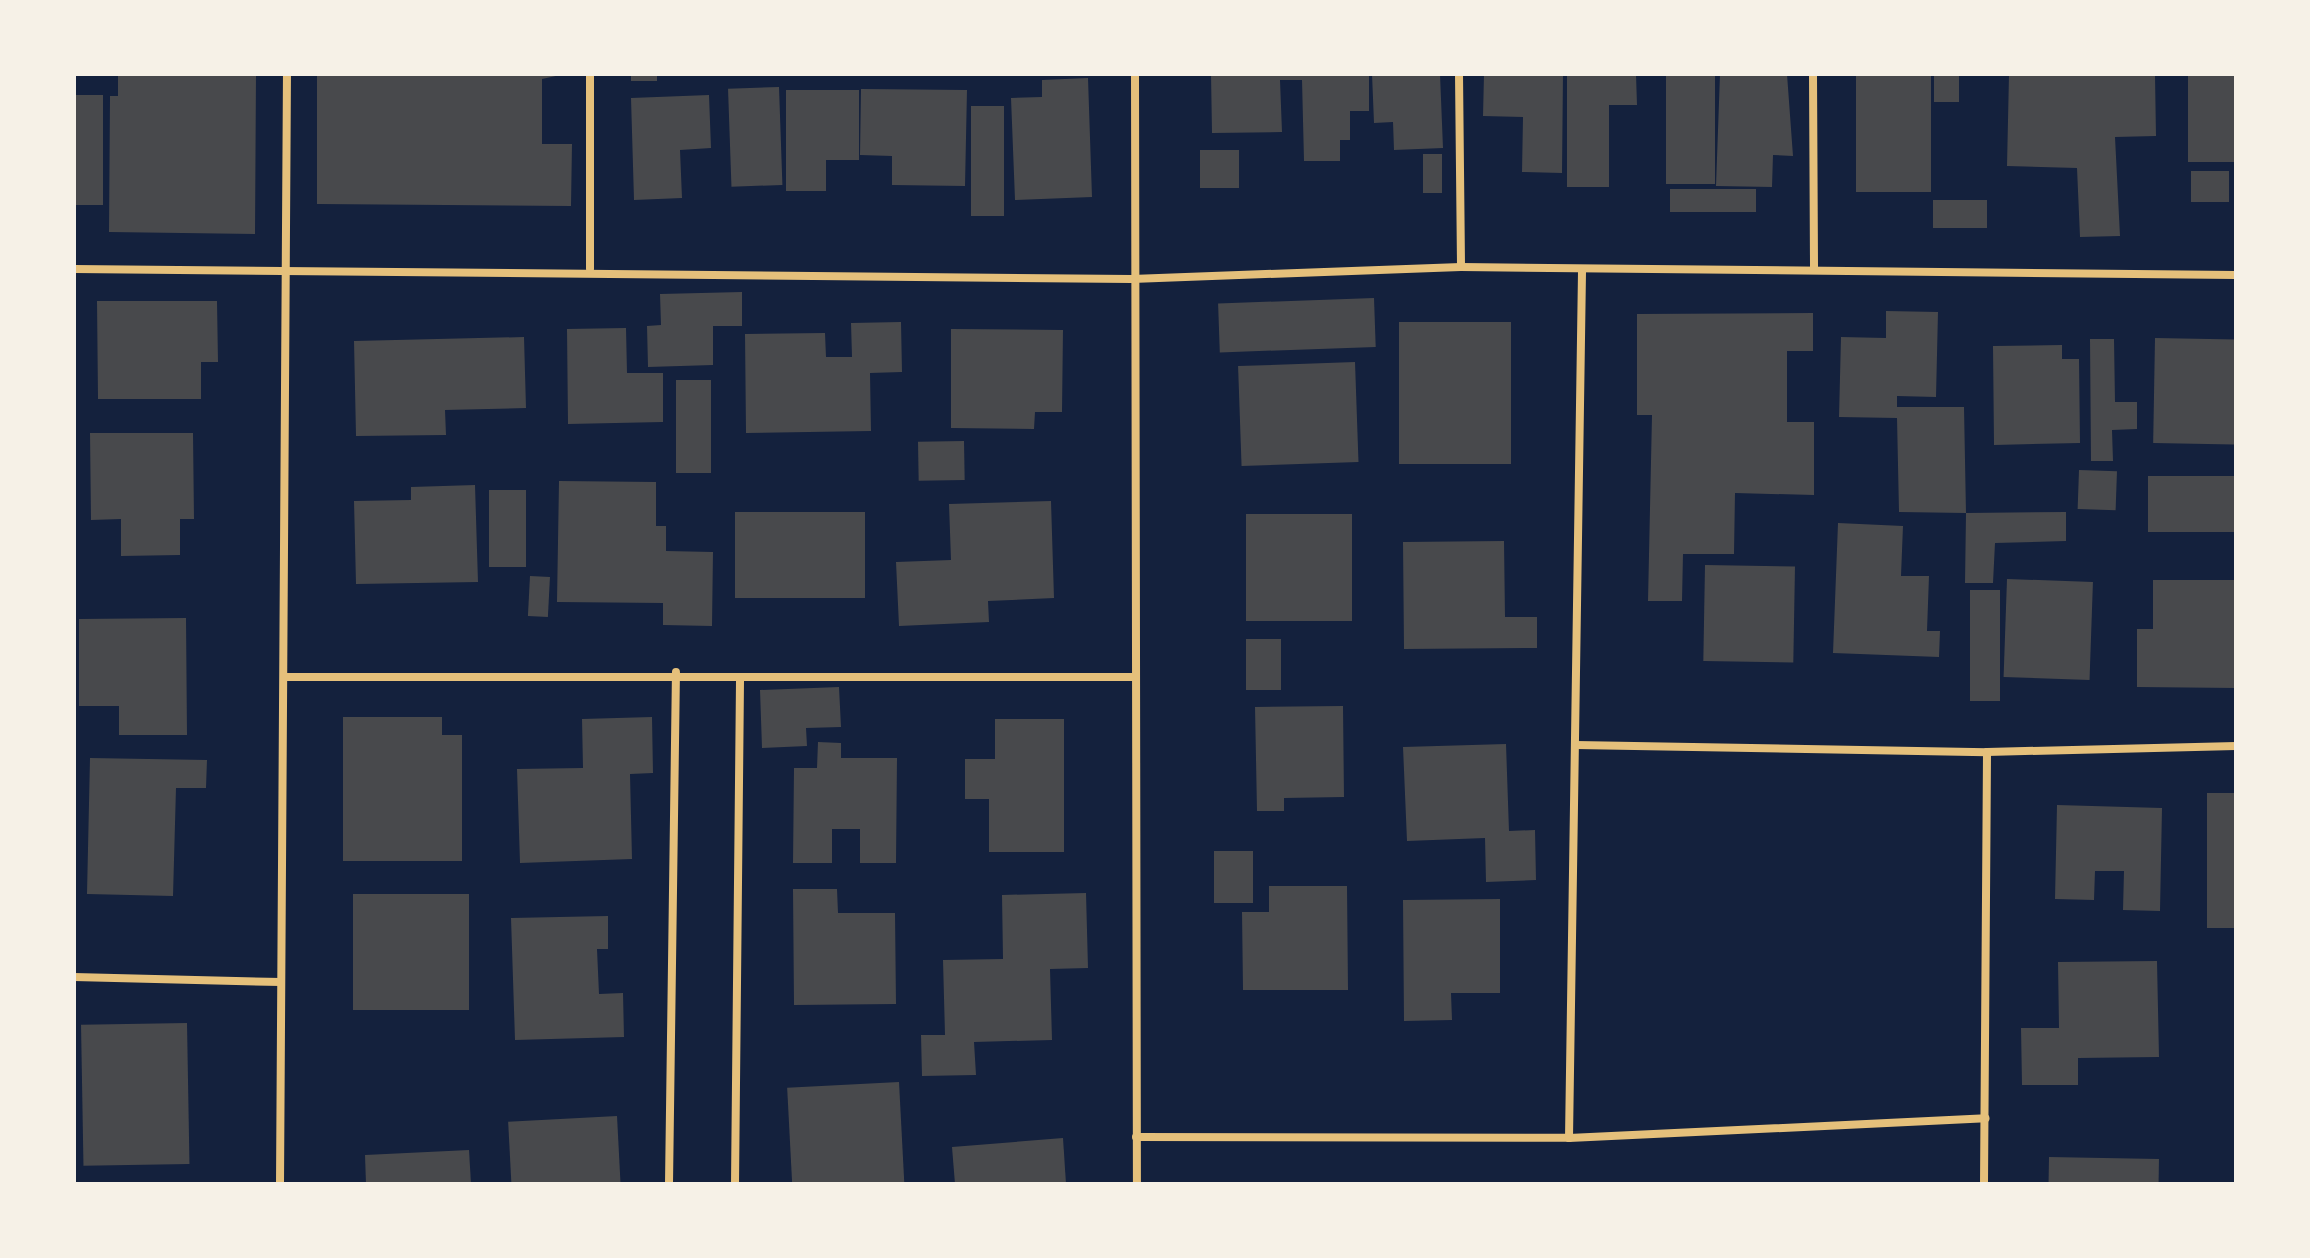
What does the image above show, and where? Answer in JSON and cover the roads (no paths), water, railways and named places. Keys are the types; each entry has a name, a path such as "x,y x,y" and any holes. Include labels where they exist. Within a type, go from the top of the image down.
{"street":[{"path":"280,1184 287,74"},
{"path":"590,74 590,269"},
{"path":"1135,74 1132,279 1137,1184"},
{"path":"1459,74 1461,267"},
{"path":"1813,74 1814,270"},
{"path":"74,269 590,269 1132,279 1461,267 1582,271 1814,270 2236,275"},
{"path":"1569,1138 1582,271"},
{"path":"284,677 676,672 740,678 1133,677"},
{"path":"669,1184 676,672"},
{"path":"735,1184 740,678"},
{"path":"1576,745 1987,752 2236,746"},
{"path":"1984,1184 1987,752"},
{"path":"74,977 281,982"},
{"path":"1136,1137 1569,1138 1986,1118"}]}
